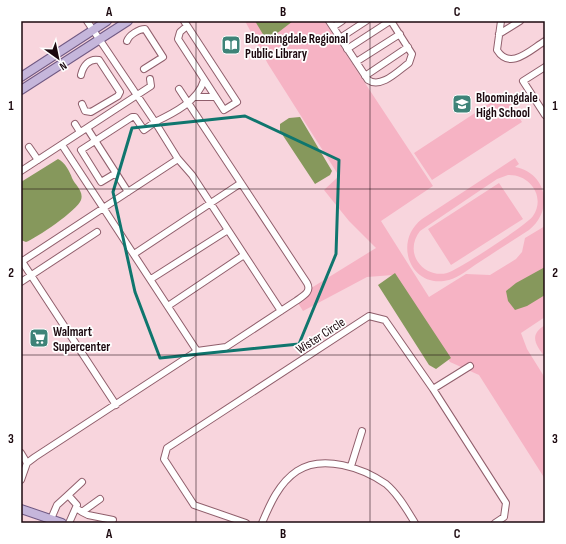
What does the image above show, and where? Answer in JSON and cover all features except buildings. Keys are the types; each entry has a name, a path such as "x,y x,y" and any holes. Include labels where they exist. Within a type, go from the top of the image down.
{"main road":[{"path":"21,77 107,21"},
{"path":"21,90 128,21"},
{"path":"21,509 62,523"}],"street":[{"path":"87,21 178,159 192,175 281,310"},
{"path":"329,21 347,49 365,76 372,83 380,83 409,63 412,54 391,21 347,49"},
{"path":"333,27 342,21"},
{"path":"340,38 366,21"},
{"path":"501,21 497,50 504,59 517,59 545,41"},
{"path":"499,34 520,21"},
{"path":"186,24 237,102 224,110 204,80 178,39 180,32 186,24"},
{"path":"127,41 128,37 140,30 145,29 163,57 144,69"},
{"path":"356,62 400,34"},
{"path":"365,76 408,47"},
{"path":"81,75 86,65 93,60 99,60 120,92 118,96 90,112 85,111 82,104"},
{"path":"545,67 523,81 545,115"},
{"path":"21,171 151,86 150,79"},
{"path":"116,173 101,182 81,150 132,117 136,117 144,130 195,97 202,88 204,80"},
{"path":"21,480 27,463 197,351 226,347 307,293 309,286 179,89"},
{"path":"195,97 215,97"},
{"path":"75,124 80,132"},
{"path":"87,128 128,192"},
{"path":"62,144 197,351"},
{"path":"29,146 38,160"},
{"path":"116,405 21,261 178,159"},
{"path":"134,254 241,183"},
{"path":"151,279 228,230"},
{"path":"21,282 97,232"},
{"path":"168,306 244,255"},
{"name":"Wister Circle","path":"246,523 194,505 164,459 167,448 369,316 385,320 433,389 506,503 504,517 495,523"},
{"path":"433,389 470,366"},
{"path":"352,466 362,431"},
{"path":"21,453 27,463"},
{"path":"262,523 275,494 297,471 316,463 352,466 386,485 400,500 415,523"},
{"path":"51,519 57,505 82,482"},
{"path":"68,495 77,505 70,523"},
{"path":"82,512 100,499"},
{"path":"76,508 88,515 113,520"}],"highlighted area":[{"path":"245,116 339,160 336,254 299,344 160,358 135,292 113,192 132,128"}],"shaded area":[{"path":"245,21 324,21 433,186 381,221 429,297 466,274 490,275 516,259 522,252 525,238 545,226 545,317 521,333 527,349 545,378 545,479 479,375 450,362 393,275 367,277 303,311 295,298 376,248 349,221 324,190 339,176 268,64"},
{"path":"255,21 293,21 271,38 264,36"},
{"path":"504,94 522,122 432,180 414,153"},
{"path":"300,117 332,171 330,175 315,184 280,131 280,124 289,118"},
{"path":"515,158 519,164 515,167 526,171 534,177 540,184 543,193 544,203 542,213 537,222 529,230 464,273 449,280 436,281 425,278 416,271 410,262 407,251 408,240 413,229 422,219","holes":["508,175 523,178 529,183 537,194 537,209 528,221 477,256 447,273 439,274 431,272 418,262 414,254 414,242 420,231 497,179"]},
{"path":"58,159 67,167 73,181 80,191 82,197 81,200 78,205 65,217 47,230 26,242 21,240 21,182"},
{"path":"499,183 523,219 451,265 428,229"},
{"path":"545,267 545,295 527,306 515,310 508,301 506,291 516,283"},
{"path":"395,273 451,358 436,369 429,365 378,285"},
{"path":"545,325 545,357 536,344 535,336 537,332"}],"place":[{"name":"Bloomingdale Regional Public Library","path":"231,45"},
{"name":"Bloomingdale High School","path":"462,104"},
{"name":"Walmart Supercenter","path":"39,338"}]}
